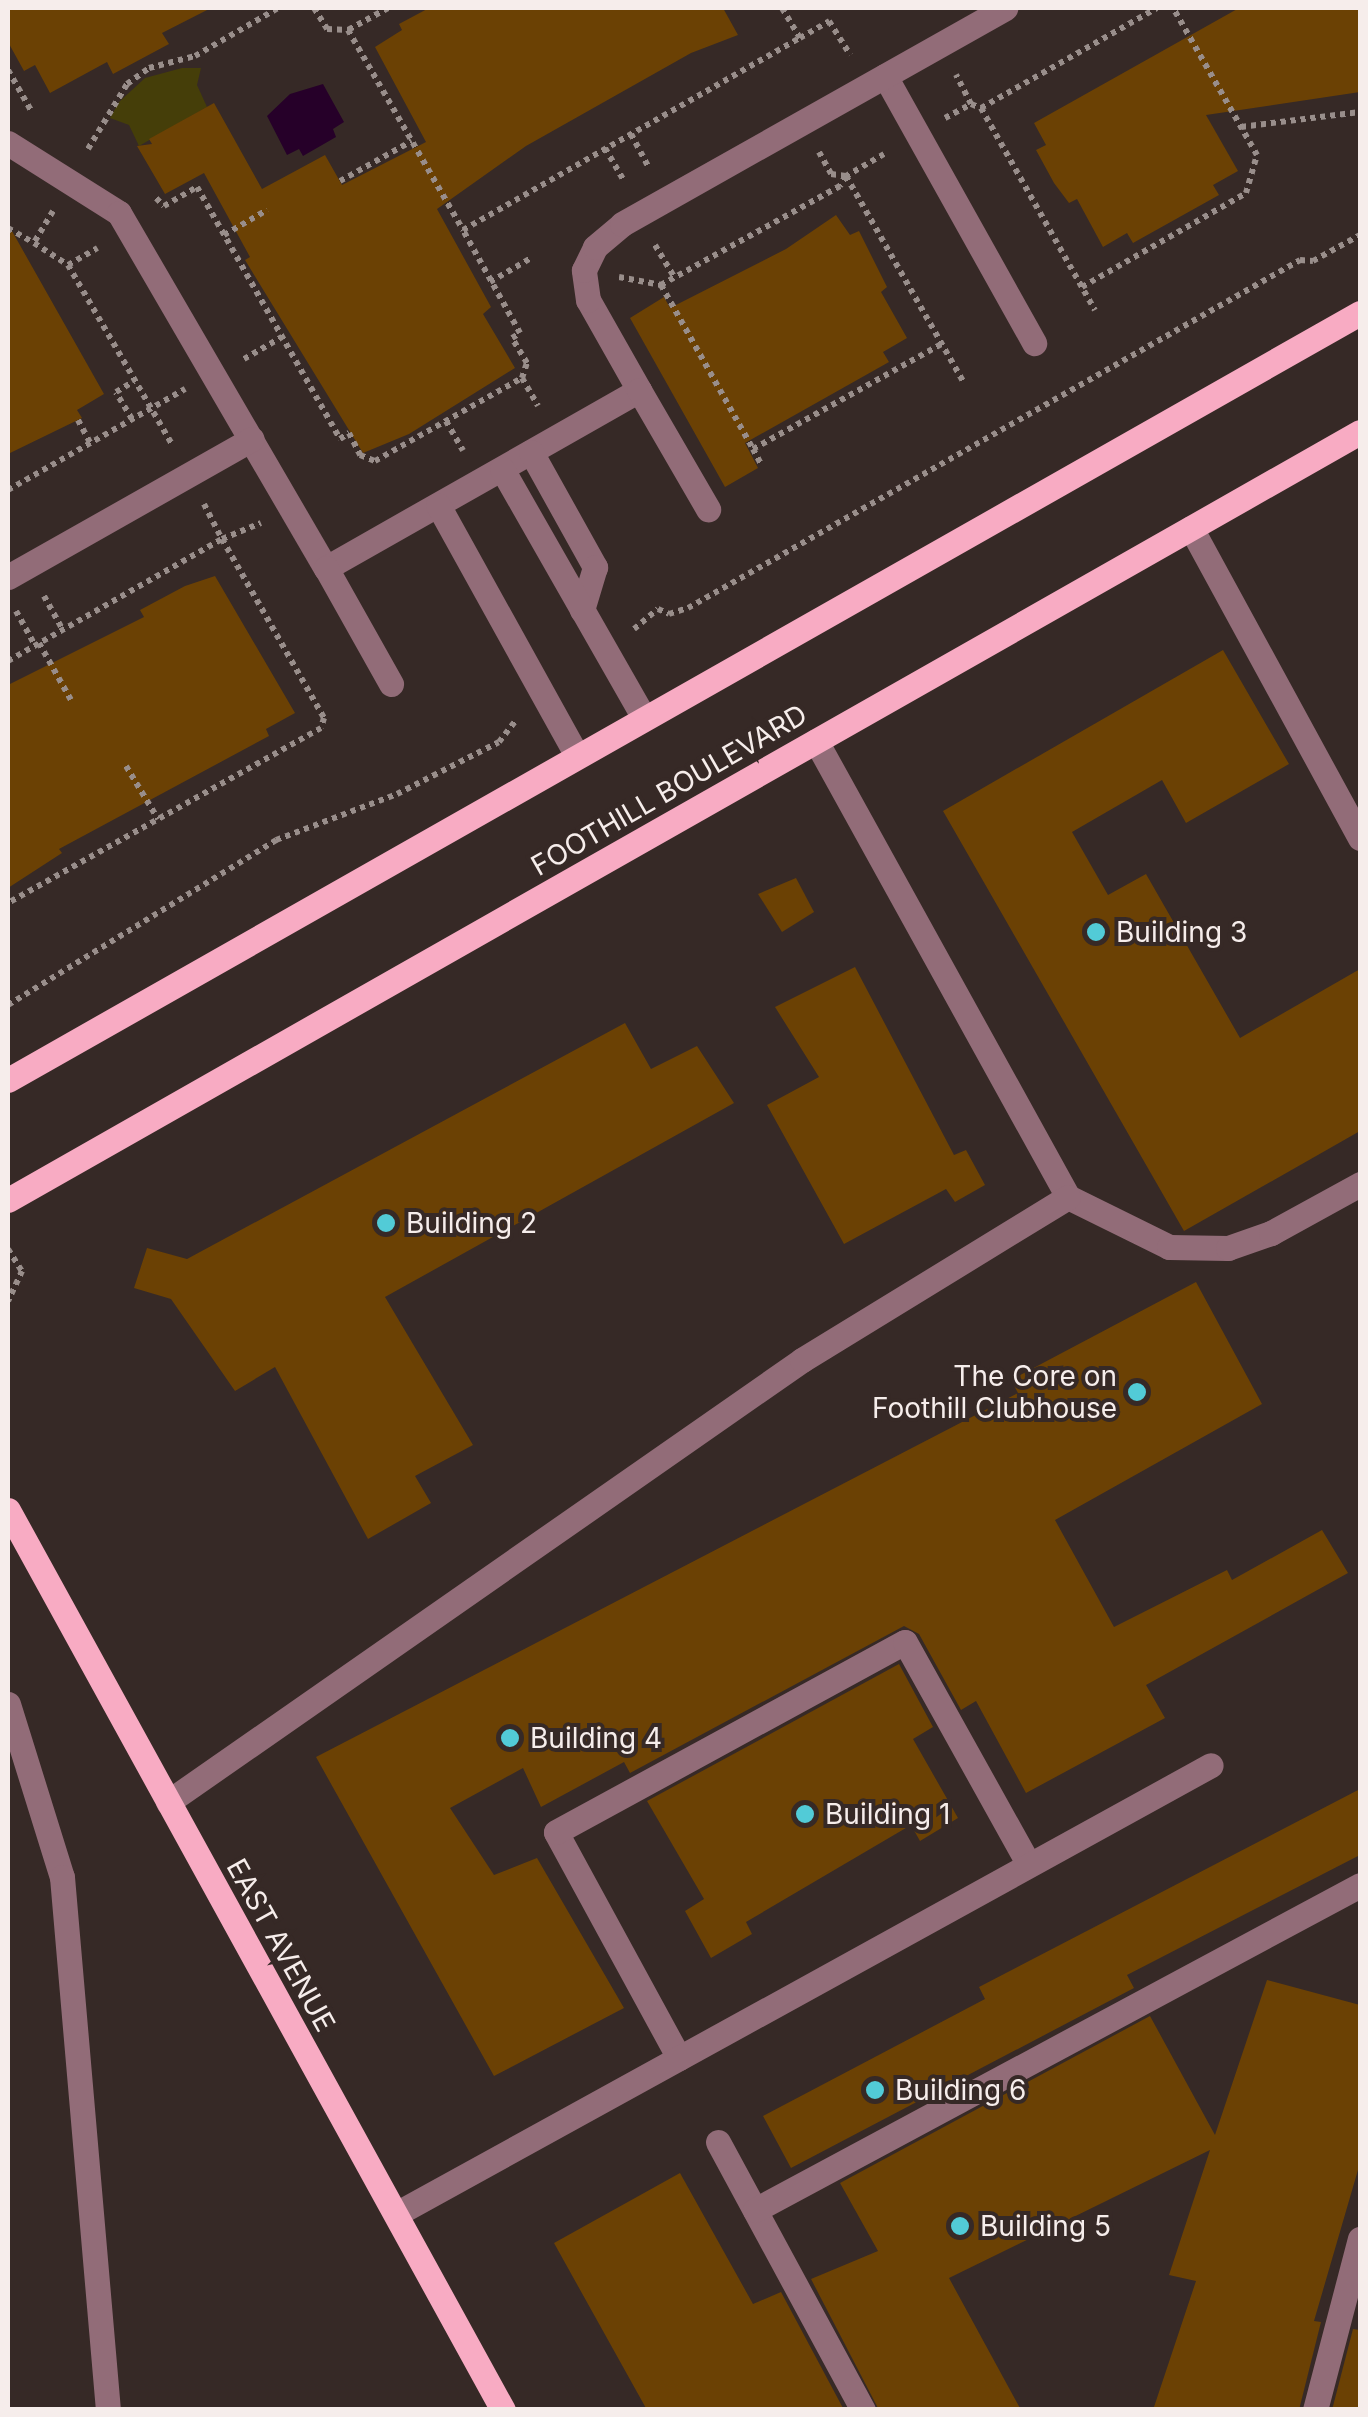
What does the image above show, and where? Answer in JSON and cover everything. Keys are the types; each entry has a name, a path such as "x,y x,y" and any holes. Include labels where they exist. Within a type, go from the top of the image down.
{"main road":[{"path":"8,1080 1360,313"},
{"name":"FOOTHILL BOULEVARD","path":"8,1200 1360,432"},
{"name":"EAST AVENUE","path":"8,1510 503,2410"}],"street":[{"path":"708,508 588,300 584,270 595,247 622,224 1005,8"},
{"path":"885,76 1034,343"},
{"path":"8,143 119,213 391,684"},
{"path":"326,568 639,390"},
{"path":"8,577 252,439"},
{"path":"531,452 595,567 582,610"},
{"path":"502,468 644,718"},
{"path":"438,505 577,756"},
{"path":"1191,528 1360,838"},
{"path":"816,742 1068,1197 1169,1247 1228,1248 1271,1233 1360,1184"},
{"path":"168,1802 802,1360 1068,1197"},
{"path":"679,2058 556,1832 906,1642 1028,1863"},
{"path":"8,1704 62,1877 108,2410"},
{"path":"396,2214 1211,1765"},
{"path":"755,2210 1360,1885"},
{"path":"718,2142 863,2410"},
{"path":"1315,2410 1360,2239"}],"path":[{"path":"88,150 127,84 149,68 196,56 278,8"},
{"path":"314,8 327,28 348,30 388,8"},
{"path":"782,8 800,38"},
{"path":"981,108 1157,8"},
{"path":"1082,287 1246,193 1257,155 1172,8"},
{"path":"462,230 829,21 850,55 864,47"},
{"path":"147,188 164,206 198,187 340,439 348,433 360,455 375,461 522,378 527,362 512,338 520,333 348,30"},
{"path":"953,69 971,104 981,108 1094,310"},
{"path":"8,70 35,118"},
{"path":"937,123 971,104"},
{"path":"1241,127 1360,112"},
{"path":"630,134 651,171"},
{"path":"340,182 412,141"},
{"path":"75,142 102,158"},
{"path":"606,148 627,186"},
{"path":"817,148 831,174 846,176"},
{"path":"617,277 662,286 840,186 846,176 884,154"},
{"path":"846,176 964,383"},
{"path":"34,243 56,206"},
{"path":"224,235 267,210"},
{"path":"8,228 68,264 174,448"},
{"path":"658,609 670,614 688,608 1300,260 1314,260 1360,234"},
{"path":"654,242 675,278"},
{"path":"68,264 105,243"},
{"path":"490,282 531,258"},
{"path":"662,286 762,466"},
{"path":"240,362 282,337"},
{"path":"753,449 942,344"},
{"path":"522,378 544,416"},
{"path":"132,419 116,392 134,381"},
{"path":"8,490 187,388"},
{"path":"78,420 90,443"},
{"path":"446,421 468,459"},
{"path":"8,903 320,728 324,718 202,498"},
{"path":"8,661 222,538 264,521"},
{"path":"40,590 63,630"},
{"path":"13,606 70,700"},
{"path":"8,1005 276,840 397,794 499,742 518,708"},
{"path":"126,766 158,819"},
{"path":"8,1249 22,1271 8,1301"}],"shaded area":[{"path":"182,68 201,68 197,85 207,107 139,146 129,125 110,118 119,102 145,78"},
{"path":"323,84 344,122 333,129 336,137 303,156 299,149 287,155 267,116 290,94"}],"building":[{"path":"8,8 211,8 162,33 169,44 113,74 107,62 50,93 35,65 24,71 8,42"},
{"path":"429,8 723,8 738,35 691,53 526,146 437,209 491,307 483,314 515,368 409,434 363,453 245,260 250,257 204,173 165,194 137,146 152,144 149,139 214,103 262,189 325,155 342,185 426,142 375,47 402,30 399,24"},
{"path":"1239,8 1360,8 1360,92 1206,115 1238,171 1213,185 1219,195 1133,243 1127,233 1103,247 1077,199 1069,203 1054,183 1036,150 1046,145 1034,123"},
{"path":"836,215 850,235 859,231 887,287 881,292 907,338 883,352 889,362 745,443 758,468 725,487 630,318 664,297 670,308 786,249"},
{"path":"8,224 104,394 77,410 82,418 8,454"},
{"path":"215,576 295,713 266,729 269,736 59,849 62,853 8,888 8,685 144,617 140,610 185,586"},
{"name":"Building 3","path":"1223,650 1289,764 1186,823 1162,780 1072,832 1108,895 1146,874 1240,1038 1360,969 1360,1131 1184,1231 943,811"},
{"path":"796,878 814,912 782,932 758,894"},
{"path":"855,967 954,1155 966,1150 985,1185 955,1202 946,1189 844,1244 767,1105 819,1077 775,1007"},
{"name":"Building 2","path":"625,1023 651,1069 697,1046 734,1103 385,1297 473,1445 415,1476 431,1503 368,1539 275,1367 235,1391 171,1299 134,1288 147,1248 187,1259"},
{"name":"Building 4","path":"1196,1282 1262,1404 1055,1520 1114,1627 1227,1570 1232,1580 1322,1530 1348,1573 1146,1685 1165,1718 1026,1793 976,1701 961,1710 919,1634 904,1626 630,1773 624,1762 541,1807 523,1768 450,1808 494,1875 537,1858 624,2008 494,2076 316,1757 1018,1393 1011,1380"},
{"name":"Building 1","path":"899,1664 933,1727 913,1739 958,1818 920,1841 911,1825 746,1922 752,1934 711,1958 685,1911 704,1899 647,1801"},
{"path":"1360,1789 1360,1855 1127,1975 1134,1988 791,2168 763,2116 985,1999 979,1987"},
{"path":"1267,1980 1360,2005 1360,2163 1314,2321 1321,2322 1299,2410 1153,2410 1196,2281 1169,2275 1210,2150 949,2278 1021,2410 879,2410 811,2279 878,2251 840,2183 1150,2016 1215,2135"},
{"path":"680,2173 753,2304 781,2292 844,2410 647,2410 554,2243"},
{"path":"1353,2329 1360,2330 1360,2410 1332,2410"}],"place":[{"name":"Building 3","path":"1096,932"},
{"name":"Building 2","path":"386,1223"},
{"name":"The Core on Foothill Clubhouse","path":"1137,1392"},
{"name":"Building 4","path":"510,1738"},
{"name":"Building 1","path":"805,1814"},
{"name":"Building 6","path":"875,2090"},
{"name":"Building 5","path":"960,2226"}]}
